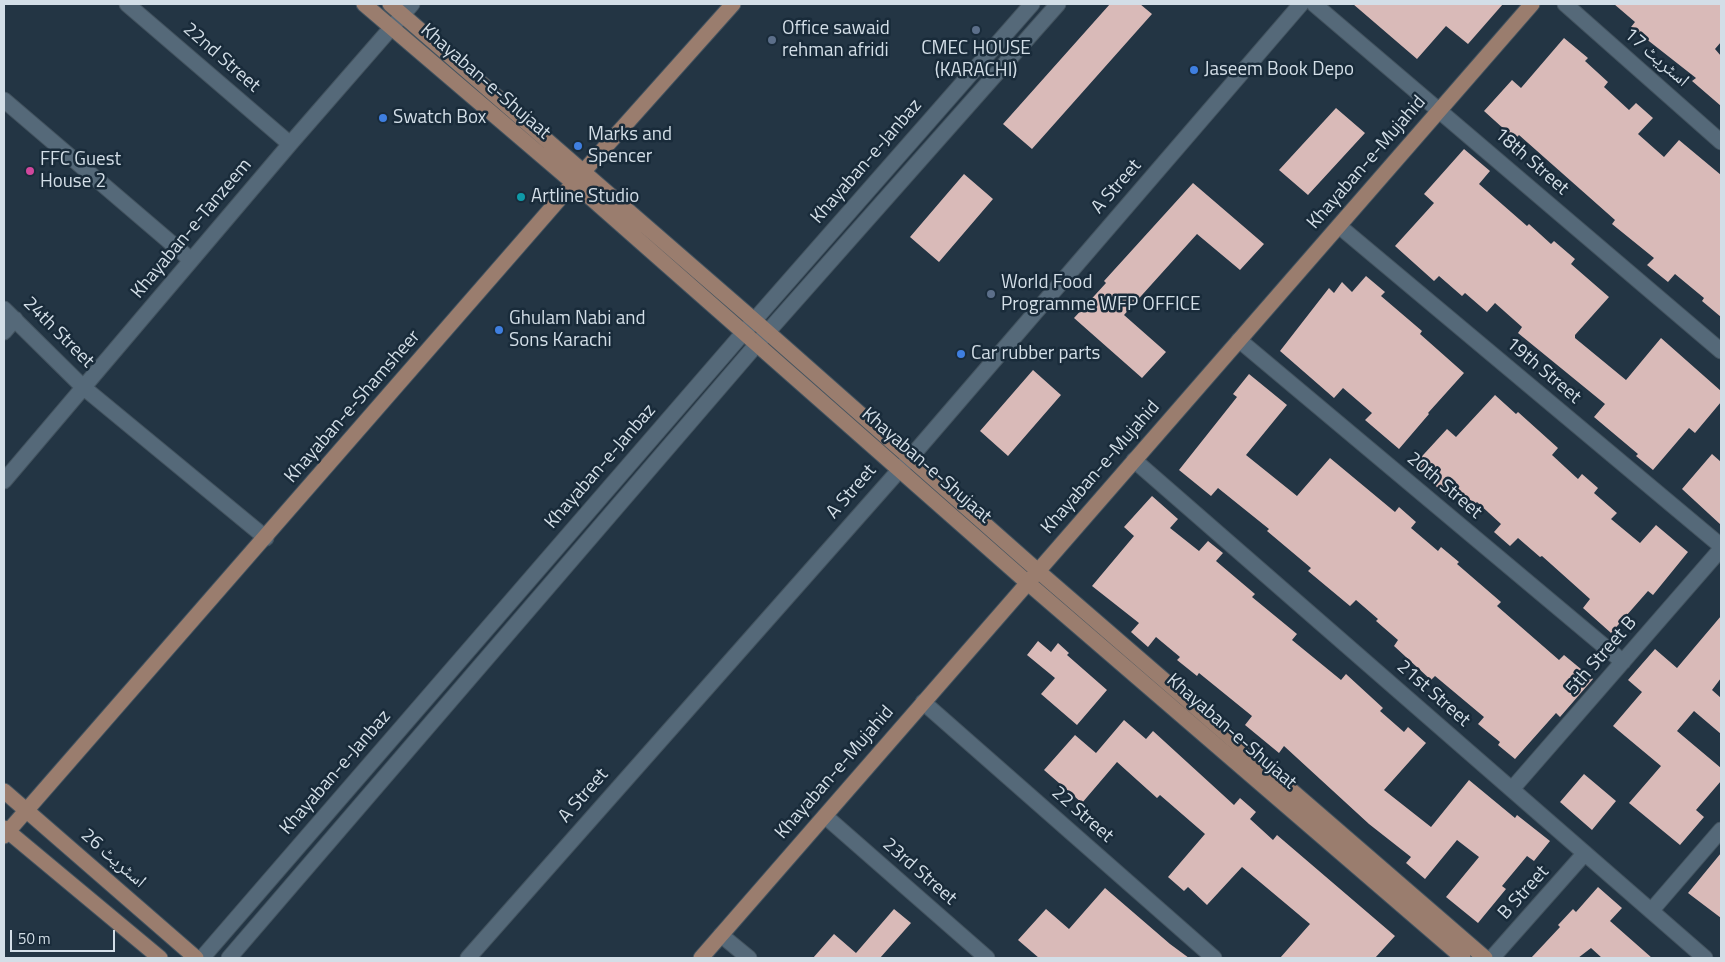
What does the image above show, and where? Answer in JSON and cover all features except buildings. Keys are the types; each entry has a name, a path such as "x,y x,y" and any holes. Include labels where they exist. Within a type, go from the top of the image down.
{"main road":[{"name":"Khayaban-e-Shujaat","path":"364,4 744,332 899,470 1033,577 1485,958"},
{"name":"Khayaban-e-Shujaat","path":"390,4 407,9 583,172 910,458 1033,577 1463,958"},
{"name":"Khayaban-e-Shamsheer","path":"5,832 27,810 583,172 733,4"},
{"name":"Khayaban-e-Mujahid","path":"701,958 1532,4"},
{"name":"اسٹریٹ 26","path":"4,791 196,958"},
{"path":"5,832 160,958"}],"street":[{"name":"22nd Street","path":"127,4 290,144"},
{"name":"Khayaban-e-Janbaz","path":"202,958 744,332 1032,4"},
{"name":"Khayaban-e-Janbaz","path":"229,958 756,344 1058,4"},
{"name":"A Street","path":"468,958 910,458 1301,4"},
{"name":"18th Street","path":"1314,4 1721,351"},
{"name":"اسٹریٹ 17","path":"1565,4 1721,142"},
{"name":"Khayaban-e-Tanzeem","path":"4,481 407,9"},
{"path":"4,100 191,260"},
{"name":"19th Street","path":"1339,226 1721,548"},
{"path":"4,332 10,314"},
{"name":"24th Street","path":"10,314 84,387 266,538"},
{"name":"20th Street","path":"1239,340 1623,662"},
{"name":"21st Street","path":"1134,460 1705,958"},
{"name":"5th Street B","path":"1512,789 1721,548"},
{"name":"22 Street","path":"924,702 1214,958"},
{"name":"23rd Street","path":"825,816 987,958"},
{"path":"1651,911 1721,830"},
{"name":"B Street","path":"1492,958 1585,853"},
{"path":"721,935 749,958"}],"place":[{"name":"CMEC HOUSE (KARACHI)","path":"976,30"},
{"name":"Office sawaid rehman afridi","path":"772,40"},
{"name":"Jaseem Book Depo","path":"1194,70"},
{"name":"Swatch Box","path":"383,118"},
{"name":"Marks and Spencer","path":"578,146"},
{"name":"FFC Guest House 2","path":"30,171"},
{"name":"Artline Studio","path":"521,197"},
{"name":"World Food Programme WFP OFFICE","path":"991,294"},
{"name":"Ghulam Nabi and Sons Karachi","path":"499,330"},
{"name":"Car rubber parts","path":"961,354"}]}
